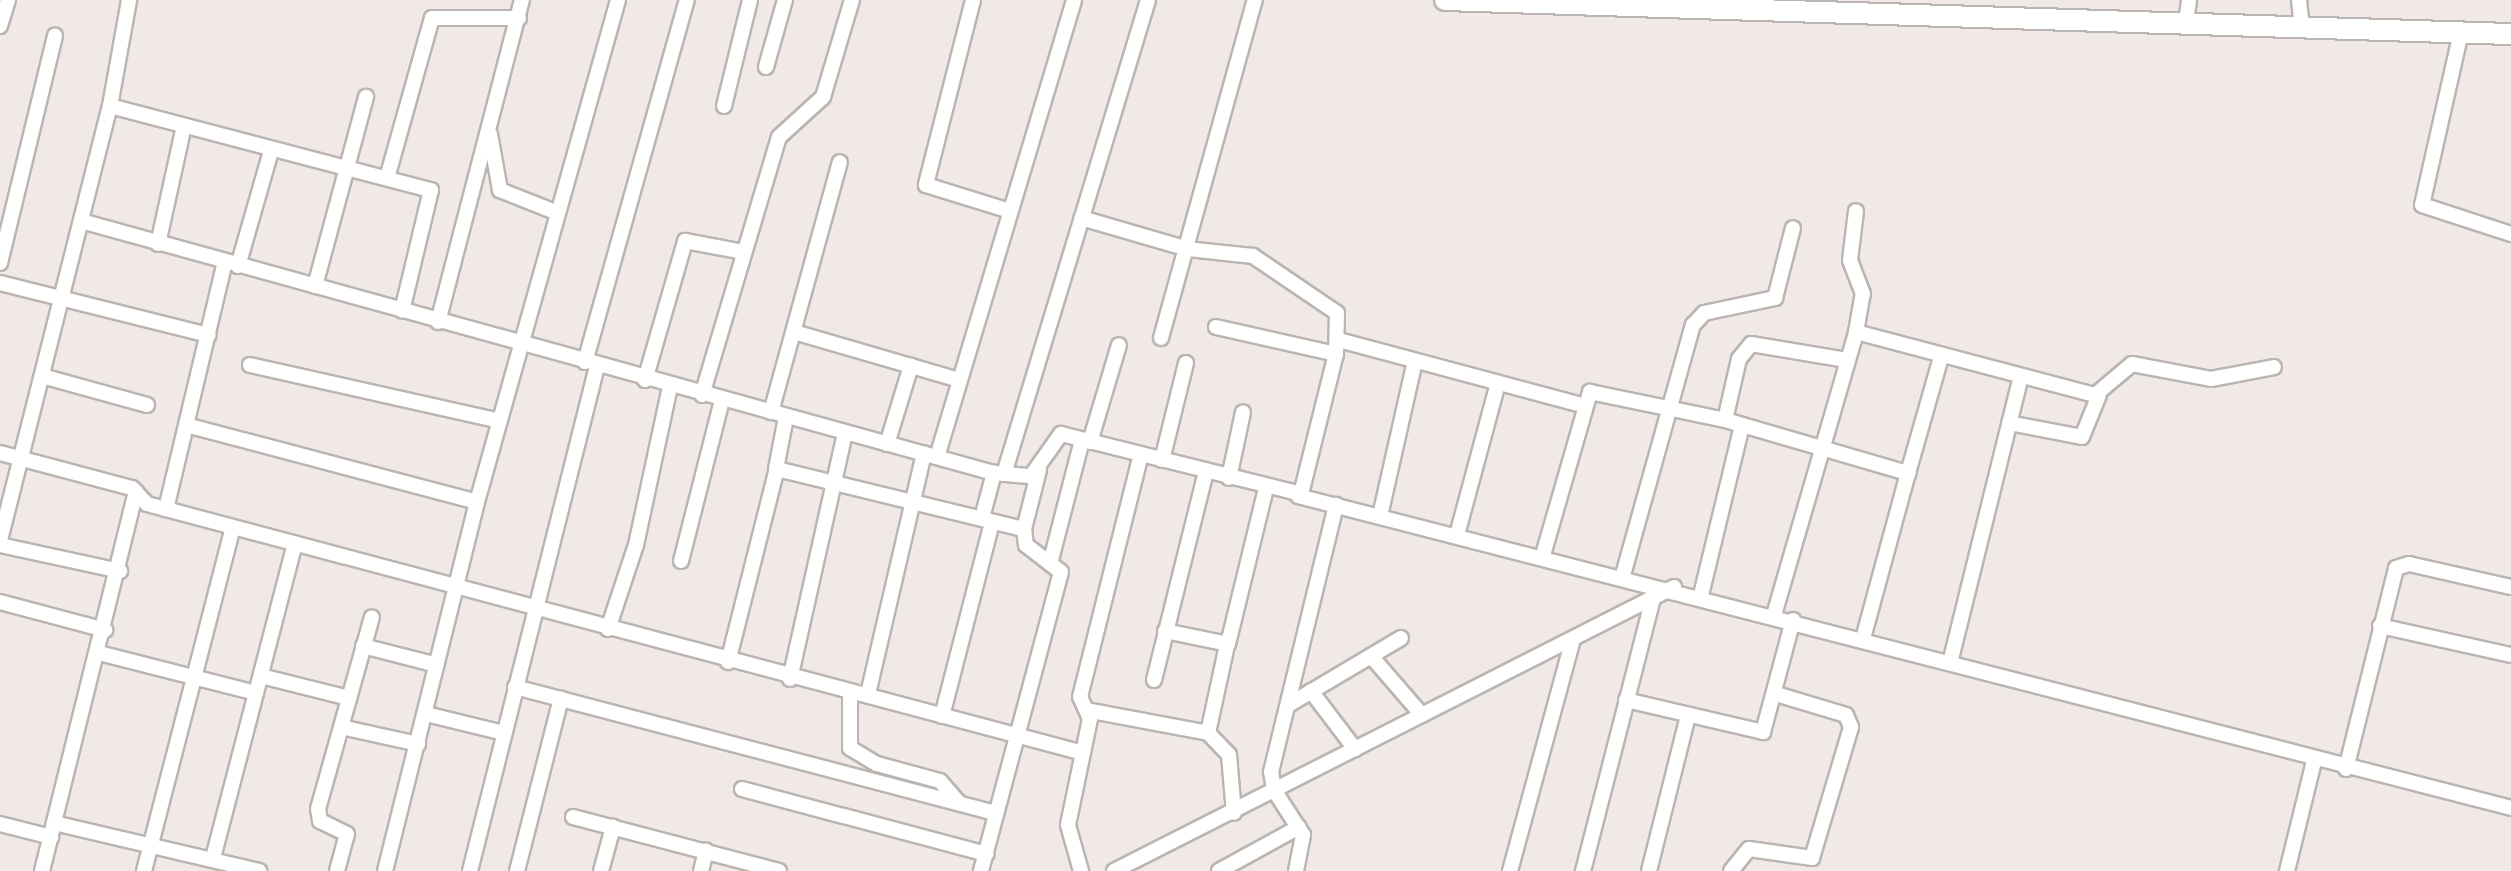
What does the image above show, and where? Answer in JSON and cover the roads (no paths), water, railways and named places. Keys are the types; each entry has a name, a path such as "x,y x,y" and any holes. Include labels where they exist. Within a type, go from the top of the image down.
{"street":[{"path":"0,26 8,0"},
{"path":"120,571 0,542 110,106 129,0"},
{"path":"438,322 490,133 522,0"},
{"path":"385,871 477,502 618,0"},
{"path":"470,871 591,364 687,0"},
{"path":"724,106 750,0"},
{"path":"766,67 785,0"},
{"path":"702,395 779,137 823,97 852,0"},
{"path":"973,0 926,185 1007,210"},
{"path":"868,694 914,501 956,379 1074,0"},
{"path":"942,716 999,473 1148,0"},
{"path":"1161,338 1255,0"},
{"path":"1445,0 2511,34"},
{"path":"2186,22 2189,0"},
{"path":"2299,0 2302,27"},
{"path":"387,178 432,18 519,18"},
{"path":"2461,32 2422,205 2511,234"},
{"path":"0,263 55,36"},
{"path":"315,286 366,97"},
{"path":"110,106 183,130 387,178 432,193 402,311"},
{"path":"158,244 183,130"},
{"path":"490,133 500,190 558,213"},
{"path":"166,509 209,335 271,151"},
{"path":"728,662 776,469 778,414 794,332 840,162"},
{"path":"1774,615 1856,332 1863,294 1850,260 1856,211"},
{"path":"1081,218 1188,249 1253,256 1337,313 1338,347 1298,496"},
{"path":"81,221 670,387 887,444 999,473 1039,470"},
{"path":"1623,575 1666,407 1698,316 1775,298 1793,228"},
{"path":"645,380 685,241 743,252"},
{"path":"0,283 209,335"},
{"path":"1216,327 1415,361 1581,405"},
{"path":"794,332 956,379"},
{"path":"1856,332 2020,380 2099,395"},
{"path":"1725,420 1739,359 1751,344 1847,360"},
{"path":"1051,560 1086,441 1119,345"},
{"path":"1863,639 1941,357"},
{"path":"1380,516 1415,361"},
{"path":"1162,460 1186,363"},
{"path":"2009,423 2082,437 2099,395 2119,369 2132,364 2211,379 2274,367"},
{"path":"250,365 500,421"},
{"path":"887,444 911,366"},
{"path":"42,376 147,405"},
{"path":"1950,663 2020,380"},
{"path":"1457,535 1498,383"},
{"path":"608,629 636,545 670,387"},
{"path":"1543,555 1581,405 1598,390 1725,420 1908,473"},
{"path":"681,561 722,400"},
{"path":"1229,478 1243,412"},
{"path":"186,425 477,502"},
{"path":"1701,595 1742,425"},
{"path":"790,679 845,433"},
{"path":"981,871 1061,572 1051,560 1026,545 1024,529 1039,470 1053,439 1086,441 1674,587 2314,761 2511,808"},
{"path":"0,453 136,491 142,502 233,528 457,584 790,679 868,694 1080,752"},
{"path":"1141,455 1080,697 1091,711 1208,733 1229,755 1234,813"},
{"path":"776,469 1024,529"},
{"path":"1154,680 1206,472"},
{"path":"1208,733 1266,488"},
{"path":"42,871 120,571 136,491"},
{"path":"1296,871 1299,827 1274,790 1271,772 1336,505"},
{"path":"144,871 233,528"},
{"path":"213,858 295,543"},
{"path":"2346,769 2380,626 2400,565 2511,587"},
{"path":"1114,871 1234,813 1674,587"},
{"path":"1583,871 1653,598"},
{"path":"0,602 105,630"},
{"path":"337,871 347,834 318,816 372,617"},
{"path":"1626,700 1760,732 1776,694 1793,620"},
{"path":"2380,626 2511,655"},
{"path":"1165,631 1227,645"},
{"path":"1290,704 1401,638"},
{"path":"1510,871 1573,639"},
{"path":"363,646 437,665"},
{"path":"99,653 256,693"},
{"path":"1371,656 1422,715"},
{"path":"261,676 349,698"},
{"path":"515,687 996,813"},
{"path":"850,691 850,748 877,764 940,781 960,804"},
{"path":"1311,691 1355,749"},
{"path":"1731,871 1749,849 1812,858 1851,727 1846,715 1776,694"},
{"path":"517,871 561,699"},
{"path":"1081,871 1068,825 1080,752 1091,711"},
{"path":"426,714 504,733"},
{"path":"1649,871 1688,716"},
{"path":"341,727 418,744"},
{"path":"2287,871 2314,761"},
{"path":"742,789 986,854"},
{"path":"573,817 779,871"},
{"path":"0,824 151,844 259,871"},
{"path":"601,871 613,827"},
{"path":"1219,871 1299,827"},
{"path":"701,871 706,851"}]}
